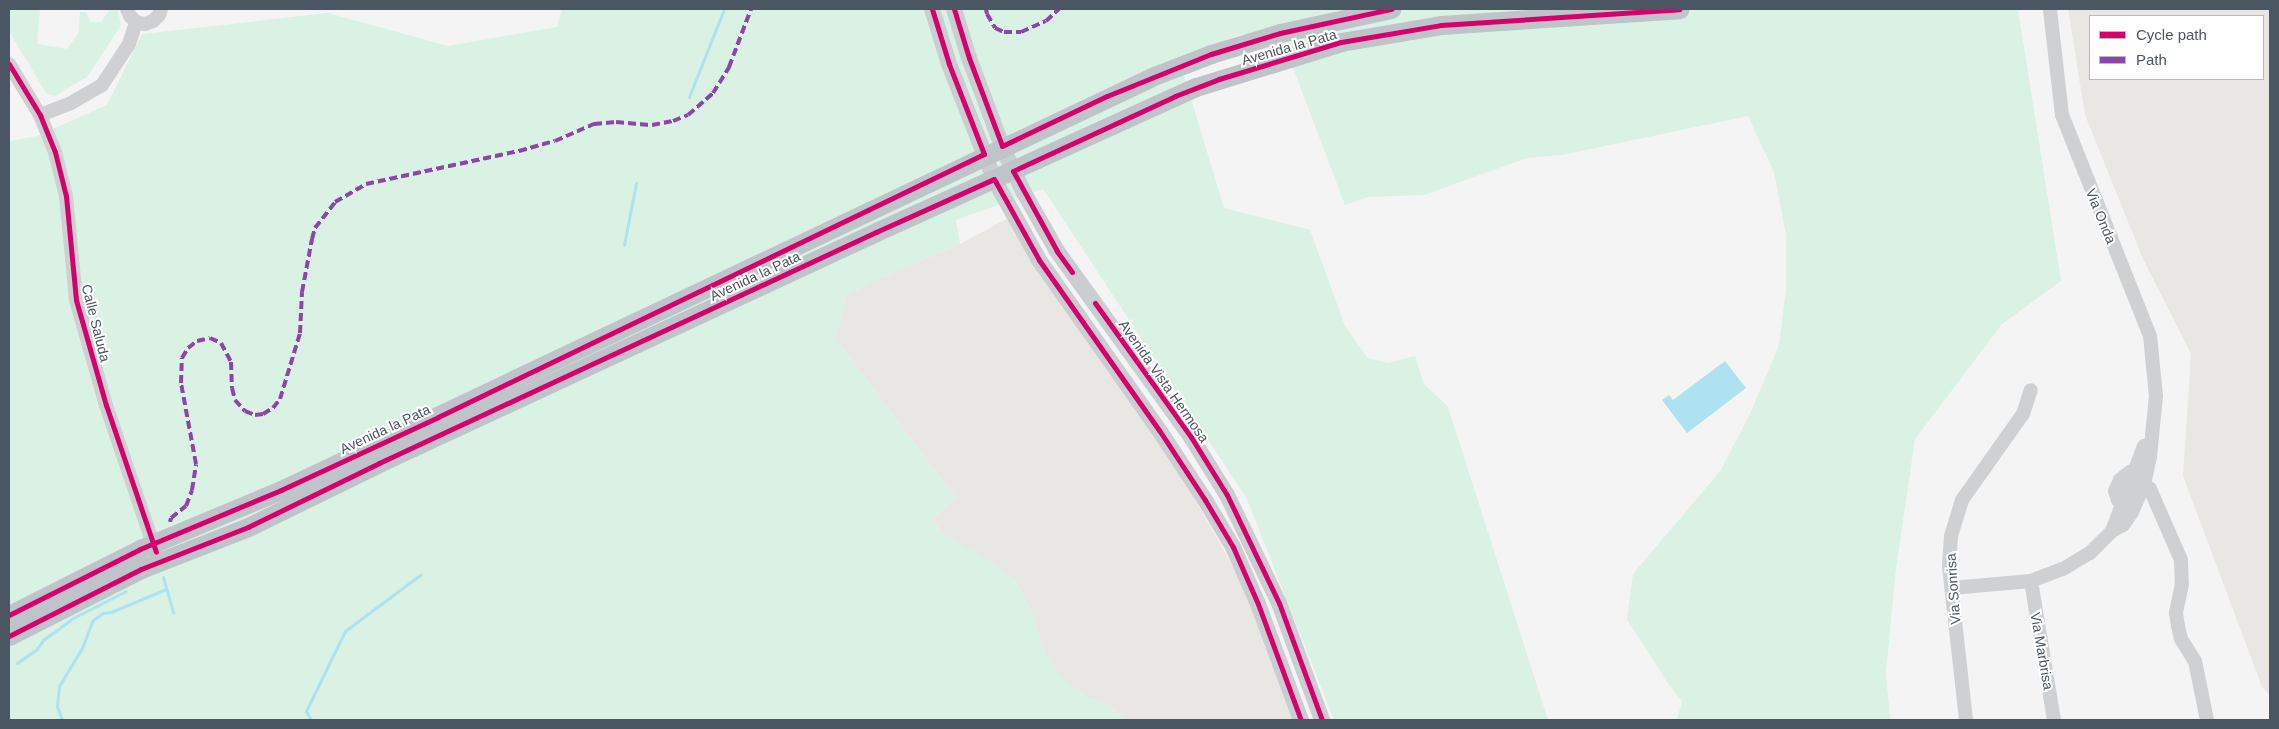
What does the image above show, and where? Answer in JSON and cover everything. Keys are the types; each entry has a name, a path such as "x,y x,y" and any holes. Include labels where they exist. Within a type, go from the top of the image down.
{"highway":[{"name":"Avenida la Pata","path":"9,636 156,553 272,494 438,417 984,154 1115,93 1211,54 1288,31 1391,9"},
{"name":"Avenida la Pata","path":"9,615 156,553 248,527 388,459 876,232 1196,87 1341,42 1441,25 1679,9"}],"main road":[{"path":"932,9 949,64 994,179 1039,260 1206,500 1228,539 1258,604 1301,720"},
{"name":"Avenida Vista Hermosa","path":"954,9 969,58 1013,171 1057,251 1191,437 1227,495 1279,603 1322,720"}],"street":[{"path":"127,9 130,16 136,22 145,24 153,21 159,15 161,9"},
{"name":"Via Onda","path":"2050,9 2062,115 2150,336 2156,396 2154,420 2134,480"},
{"path":"40,115 72,103 102,85 129,44 136,22"},
{"name":"Calle Saluda","path":"9,64 40,115 55,152 66,196 76,300 106,406 156,553"},
{"name":"Via Sonrisa","path":"1966,720 1949,565 1951,536 1962,500 2022,414 2030,390"},
{"name":"Via Onda","path":"1952,588 2031,581 2063,569 2090,553 2112,531 2123,525 2147,431 2154,420"},
{"path":"2128,505 2118,500 2115,491 2116,485 2134,480 2150,489 2181,560 2182,584 2176,613 2178,626 2181,639 2195,661 2207,720"},
{"name":"Via Marbrisa","path":"2031,581 2054,720"}],"shaded area":[{"path":"2068,9 2270,9 2270,695 2262,687 2183,476 2191,354 2143,259 2085,115"},
{"path":"1012,216 1165,447 1253,602 1297,720 1124,720 1110,706 1085,696 1064,681 1046,655 1033,615 1015,580 945,535 932,520 956,498 835,338 847,296 874,281 960,244"}],"green space":[{"path":"9,9 40,9 37,44 67,49 78,34 80,12 86,12 91,22 101,22 110,9 118,10 121,25 87,77 55,96 46,93 9,31"},
{"path":"562,9 2018,9 2061,281 2002,324 1915,439 1896,569 1886,672 1890,720 1677,720 1682,701 1667,682 1627,619 1633,574 1721,470 1753,407 1779,345 1786,289 1786,235 1774,172 1748,116 1562,155 1527,158 1424,195 1368,197 1345,205 1278,28 1236,36 1179,59 1224,208 1310,230 1345,326 1368,358 1388,363 1415,356 1424,384 1448,407 1548,720 1334,720 1247,499 1043,189 956,220 960,244 874,281 847,296 835,338 956,498 932,520 945,535 989,561 1015,580 1033,615 1046,654 1064,680 1085,696 1110,706 1124,720 9,720 9,141 37,136 107,105 142,34 328,13 448,46 557,27"}],"water":[{"path":"1725,361 1746,388 1687,433 1662,400 1669,395 1673,400"}],"waterway":[{"path":"689,97 724,9"},
{"path":"624,245 636,183"},
{"path":"311,720 306,711 345,631 420,575"},
{"path":"163,577 173,613"},
{"path":"62,720 57,706 59,686 82,648 93,620 103,613 111,612 166,589"},
{"path":"17,663 37,649 43,640 73,618 126,591"}],"marked path":[{"path":"170,522 171,518 186,506 192,490 196,464 181,383 182,358 188,348 197,341 210,338 221,343 231,362 232,388 235,400 245,411 255,415 263,414 273,408 280,399 300,333 302,292 315,228 335,202 366,184 519,151 555,141 594,124 616,122 652,125 673,121 688,115 713,93 729,67 751,9"},
{"path":"986,9 995,28 1004,32 1021,32 1046,21 1059,9"}],"cycle path":[{"path":"9,615 140,549 281,490 438,417 984,154 949,64 932,9"},
{"path":"954,9 969,58 1002,146 1107,96 1211,54 1280,33 1391,9"},
{"path":"1072,272 1057,251 1013,171 1175,96 1219,79 1341,42 1441,25 1679,9"},
{"path":"9,64 40,115 55,152 66,196 76,300 106,405 156,552"},
{"path":"9,636 141,569 248,527 379,463 994,179 1039,260 1159,430 1233,547 1258,604 1301,720"},
{"path":"1095,303 1191,437 1227,495 1279,603 1322,720"}]}
